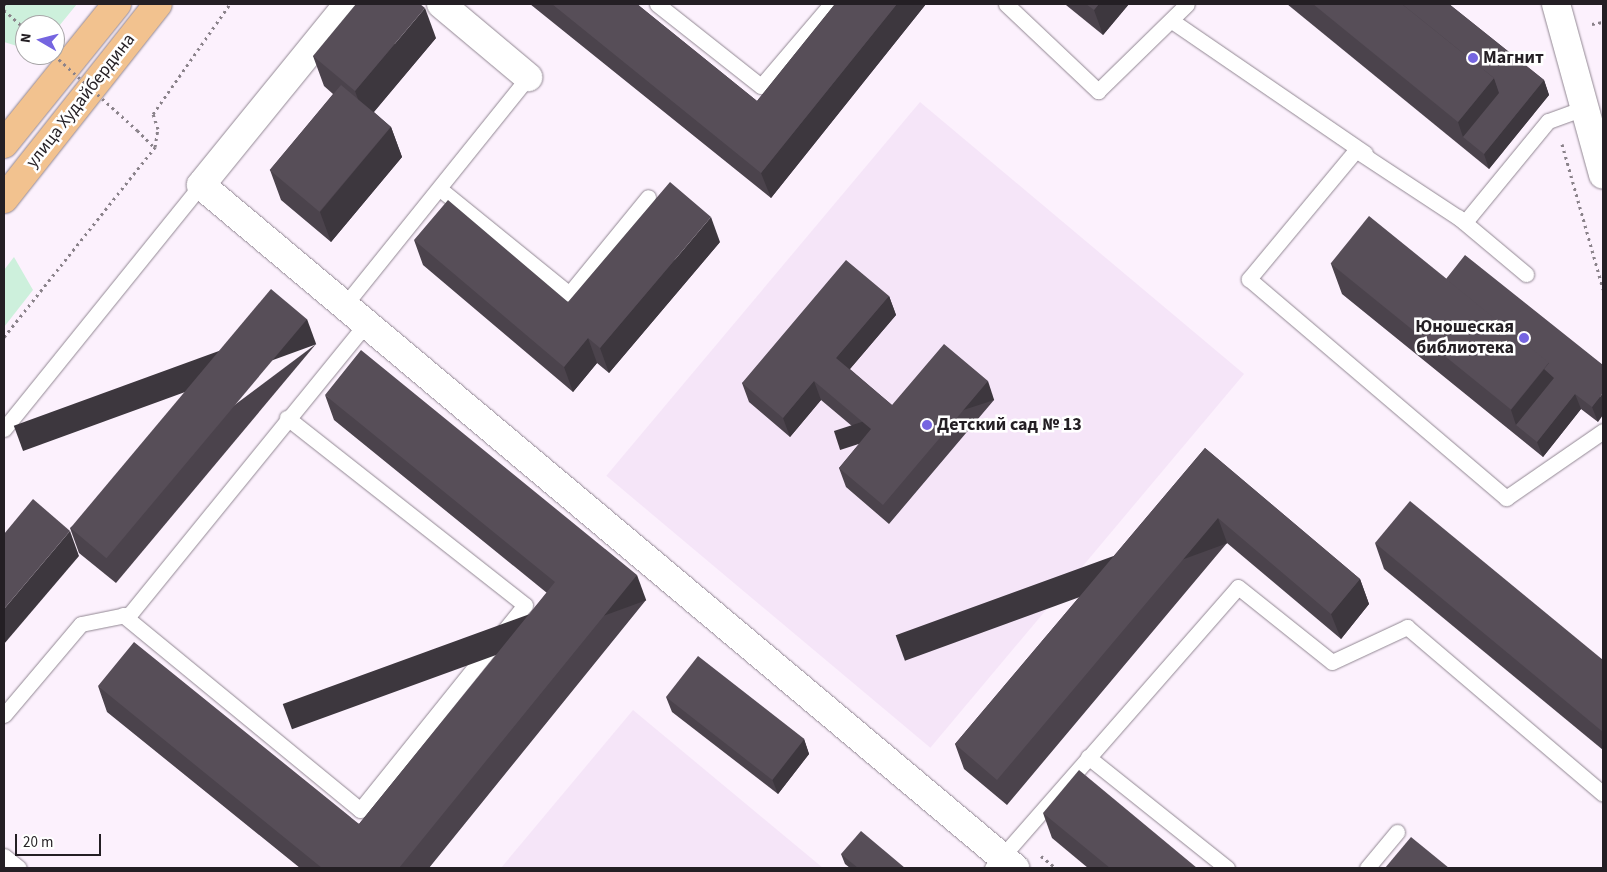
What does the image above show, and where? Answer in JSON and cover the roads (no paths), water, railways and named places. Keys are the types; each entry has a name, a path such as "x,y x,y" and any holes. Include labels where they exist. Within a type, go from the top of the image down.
{"main road":[{"name":"улица Худайбердина","path":"4,144 117,4"},
{"name":"улица Худайбердина","path":"4,199 100,80 122,47 158,4"},
{"path":"4,184 23,120 94,73 122,47"}],"street":[{"path":"348,4 201,185 1003,864"},
{"path":"1556,4 1603,175"},
{"path":"445,5 528,77"}],"lane":[{"path":"657,4 762,86 831,4"},
{"path":"1015,7 1098,91 1172,21 1187,4"},
{"path":"1172,21 1465,222 1526,274"},
{"path":"344,306 440,189 528,77"},
{"path":"1465,222 1548,121 1584,108"},
{"path":"1465,222 1356,150 1249,279 1506,498 1603,431"},
{"path":"4,429 201,185"},
{"path":"440,189 569,294 648,197"},
{"path":"4,715 81,624 130,614 287,418 366,324"},
{"path":"123,615 360,810 525,605 287,418"},
{"path":"1003,864 1088,757 1238,587 1332,662 1407,627 1603,794"},
{"path":"1088,757 1227,868"},
{"path":"1367,868 1396,832"},
{"path":"4,856 19,868"}],"place":[{"name":"Магнит","path":"1473,58"},
{"name":"Юношеская библиотека","path":"1524,338"},
{"name":"Детский сад № 13","path":"927,425"}]}
